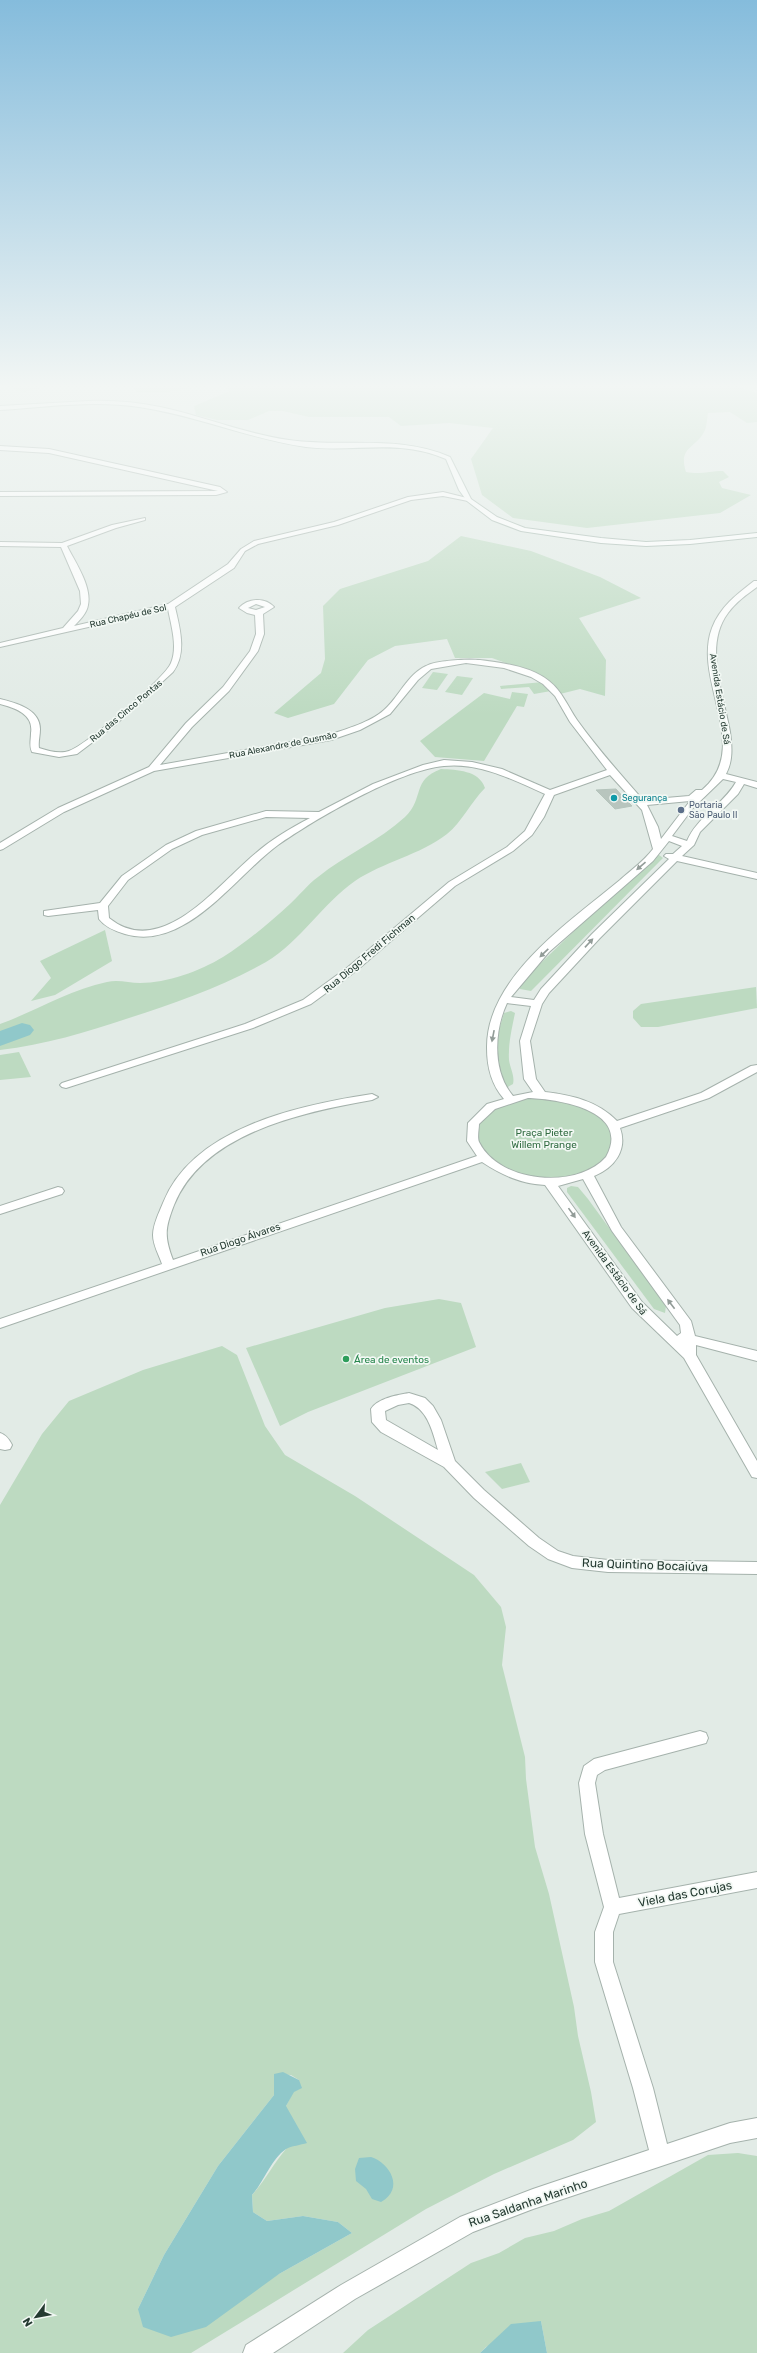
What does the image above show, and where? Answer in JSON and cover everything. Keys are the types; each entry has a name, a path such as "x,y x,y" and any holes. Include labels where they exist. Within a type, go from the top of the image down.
{"street":[{"name":"Rua Chapéu de Sol","path":"0,645 171,606 231,566 243,550 256,542 336,524 410,498 428,496"},
{"name":"Rua Chapéu de Sol","path":"452,496 468,499"},
{"path":"466,496 482,512 505,525 537,532 643,545 757,535"},
{"path":"0,544 62,545 114,526 143,519"},
{"path":"62,545 84,594 86,603 82,612 66,630"},
{"name":"Avenida Estácio de Sá","path":"667,835 679,827 711,796 720,779 728,754 713,662 712,645 714,630 720,617 729,605 739,595 757,583"},
{"name":"Rua das Cinco Pontas","path":"0,701 17,706 33,720 36,728 33,741 35,750 46,754 75,752 100,735 164,679 175,665 179,641 171,606"},
{"path":"152,769 189,725 226,690 254,651 260,634 259,612"},
{"name":"Rua Alexandre de Gusmão","path":"0,847 60,810 152,769 300,743 351,730 372,721 387,712 415,678 428,667 466,661 506,666 534,675 546,682 558,695 573,720 612,771 643,806 653,827 657,851"},
{"path":"320,815 266,814 199,833 169,847 125,878 103,906 104,919 111,926 123,931 158,932 188,916 214,897 261,854 320,815 413,771 443,763 483,766 514,775 550,793 612,771"},
{"path":"643,806 689,801 720,779 738,787 757,785"},
{"path":"540,1094 530,1079 525,1041 537,1004 545,991 596,936 674,858 689,844 705,835 732,802 738,787"},
{"path":"689,844 694,828 701,819 715,804 738,787"},
{"name":"Rua Diogo Fredi Fichman","path":"66,1085 249,1026 307,1002 352,969 396,929 452,884 510,849 529,833 550,793"},
{"name":"Avenida Estácio de Sá","path":"509,1098 498,1086 491,1047 496,1023 504,999 522,974 566,932 657,851 667,835 670,823 689,801"},
{"path":"667,835 689,844"},
{"path":"657,851 674,858 713,865 757,876"},
{"path":"48,913 103,906"},
{"path":"504,999 537,1004"},
{"path":"613,1126 691,1101 734,1083 755,1068"},
{"path":"540,1094 568,1098 587,1104 601,1113 613,1126 617,1136 617,1145 614,1155 607,1164 587,1175 578,1178 549,1182 515,1177 496,1169 482,1158 472,1142 471,1133 474,1123 488,1108 509,1098 540,1094"},
{"path":"168,1264 159,1236 165,1207 177,1183 203,1156 270,1122 334,1102 372,1097"},
{"name":"Rua Diogo Álvares","path":"0,1324 168,1264 482,1158"},
{"name":"Avenida Estácio de Sá","path":"587,1175 616,1228 686,1324 689,1338 689,1355"},
{"name":"Avenida Estácio de Sá","path":"549,1182 637,1305 689,1355 757,1473"},
{"path":"0,1210 58,1191"},
{"path":"668,1335 689,1338 757,1356"},
{"name":"Rua Quintino Bocaiúva","path":"450,1463 436,1424 425,1406 414,1398 404,1397 378,1409 379,1422 386,1428 450,1463 479,1494 534,1542 553,1555 572,1562 608,1566 757,1568"},
{"path":"660,2157 643,2088 604,1962 604,1932 613,1907 594,1834 587,1783 590,1772 600,1764 700,1738"},
{"name":"Viela das Corujas","path":"613,1907 757,1880"},
{"name":"Rua Saldanha Marinho","path":"254,2353 348,2292 467,2224 533,2199 730,2133 757,2128"}],"green space":[{"path":"483,496 750,496 720,513 587,528 513,518"},
{"path":"461,536 531,551 600,577 641,598 579,618 606,660 605,696 580,689 560,694 539,675 492,658 455,658 447,639 395,646 368,660 334,704 288,718 274,713 321,673 325,659 323,606 340,589 428,561"},
{"path":"433,672 448,674 437,690 422,688"},
{"path":"457,676 473,678 462,695 445,692"},
{"path":"543,682 551,691 534,694 529,687 501,689 500,686"},
{"path":"512,692 528,694 524,707 517,706 484,761 435,757 420,741 484,693 510,699"},
{"path":"441,769 473,774 482,782 485,788 457,824 447,834 425,848 366,874 355,881 332,900 290,944 266,962 233,979 182,1000 147,1012 65,1037 33,1045 0,1050 0,1024 66,995 111,981 140,983 161,981 194,971 223,957 266,925 290,904 310,883 328,869 395,826 411,810 426,778 432,773"},
{"path":"653,855 659,855 663,858 531,991 520,989 518,985"},
{"path":"105,930 112,961 55,995 31,1001 51,978 40,961"},
{"path":"756,987 757,1008 658,1027 641,1027 633,1018 633,1011 641,1004"},
{"path":"511,1011 515,1013 509,1048 509,1060 513,1075 513,1084 506,1088 497,1073 496,1040 504,1013"},
{"path":"19,1052 31,1077 0,1080 0,1055"},
{"name":"Praça Pieter Willem Prange","path":"527,1095 587,1105 613,1126 614,1155 587,1175 536,1181 484,1160 473,1126 480,1115"},
{"path":"571,1186 578,1187 588,1199 666,1306 665,1313 654,1309 567,1192 567,1188"},
{"name":"Área de eventos","path":"439,1299 461,1303 476,1347 308,1412 280,1426 246,1348 385,1308"},
{"path":"222,1346 237,1355 265,1426 285,1455 355,1496 474,1575 501,1607 506,1627 502,1665 525,1757 526,1779 535,1847 549,1894 574,2007 578,2036 591,2092 596,2122 573,2140 494,2174 426,2209 191,2353 0,2353 0,1505 42,1434 69,1401 143,1370","holes":["274,2074 291,2075 299,2080 286,2106 286,2149 252,2195 253,2212 267,2221 303,2216 338,2222 352,2233 279,2274 138,2309 164,2255 218,2166 274,2095"]},
{"path":"521,1463 530,1482 502,1489 485,1472"},
{"path":"738,2153 757,2156 757,2353 547,2353 541,2321 486,2347 480,2353 343,2353 368,2330 471,2263 499,2253 525,2238 554,2231 582,2219 609,2211 708,2155"}],"water":[{"path":"283,2072 299,2080 302,2088 294,2092 286,2106 307,2143 286,2149 276,2159 252,2195 253,2212 267,2221 303,2216 338,2222 352,2233 279,2274 206,2327 171,2337 143,2327 138,2309 164,2255 218,2166 274,2095 274,2074"},
{"path":"371,2157 384,2165 389,2170 392,2177 392,2190 388,2197 381,2202 372,2199 366,2189 356,2181 355,2169 359,2158"},
{"path":"541,2321 547,2353 480,2353 511,2324"}],"building":[{"name":"Segurança","path":"616,789 632,806 615,809 596,790"}],"waterway":[{"path":"0,1039 22,1030"}],"place":[{"name":"Segurança","path":"614,798"},
{"name":"Portaria São Paulo II","path":"681,810"},
{"name":"Área de eventos","path":"346,1359"}]}
